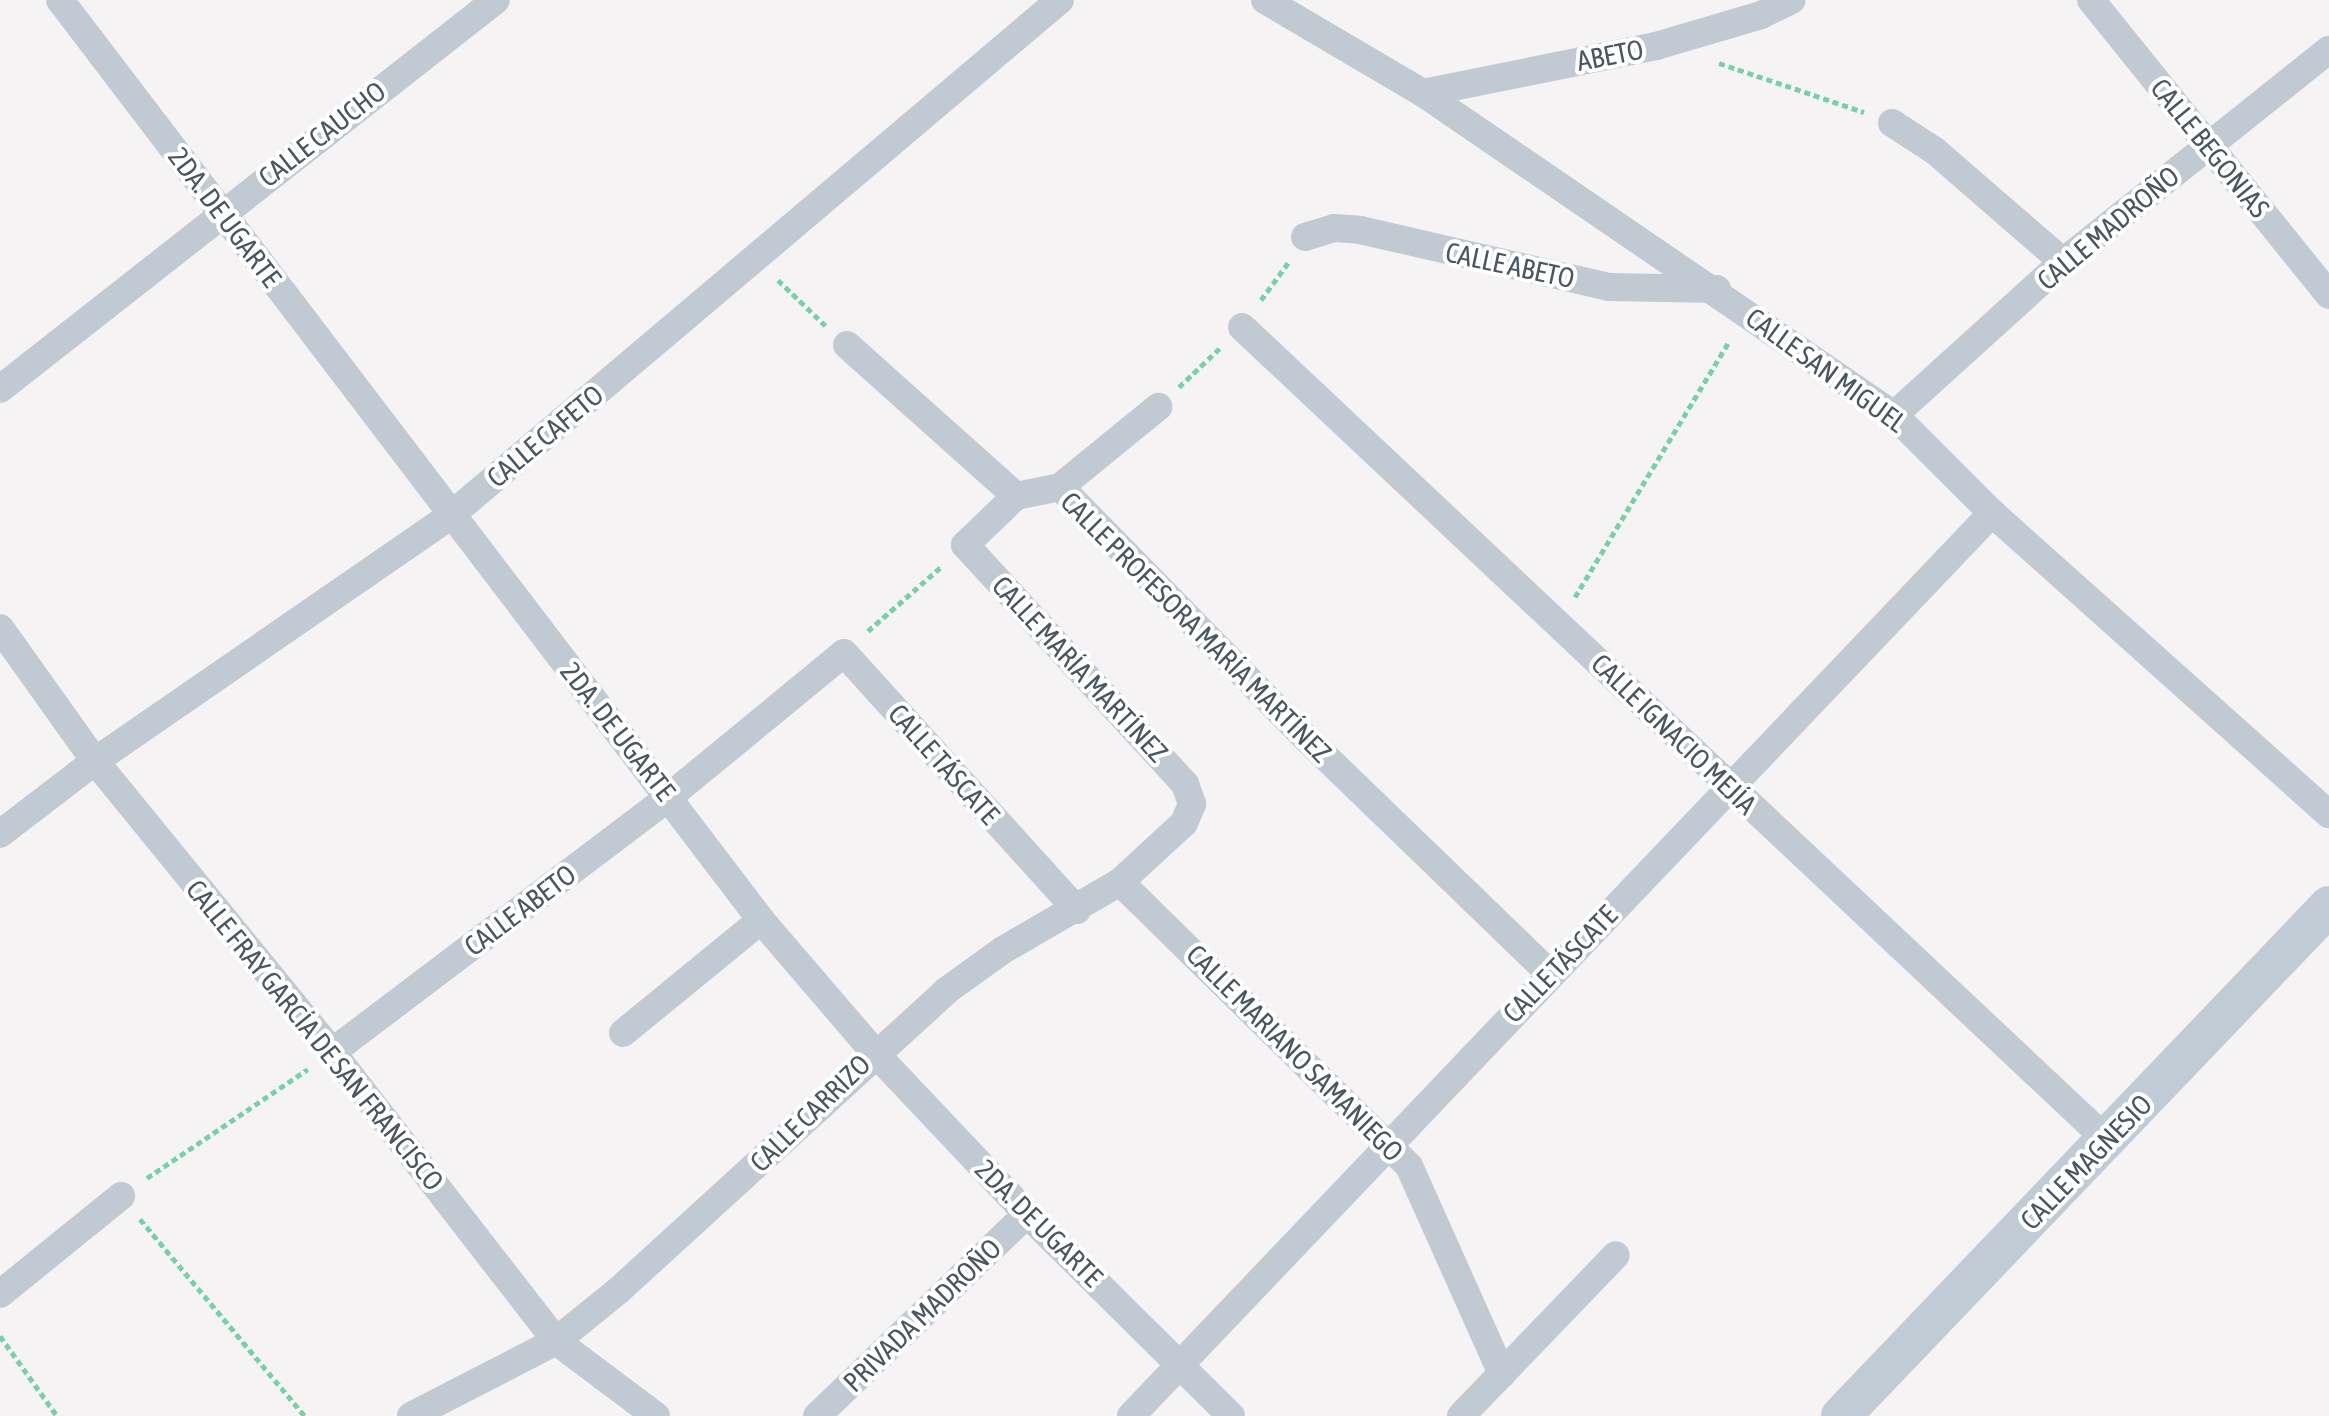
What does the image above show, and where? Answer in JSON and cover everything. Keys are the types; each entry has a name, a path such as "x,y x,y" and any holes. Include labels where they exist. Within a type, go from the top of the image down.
{"street":[{"name":"2DA. DE UGARTE","path":"60,0 450,516 670,796 761,920 874,1052 1027,1214 1231,1416"},
{"name":"CALLE CAUCHO","path":"0,389 221,211 496,0"},
{"name":"CALLE CAFETO","path":"0,834 95,761 450,516 1060,0"},
{"name":"CALLE SAN MIGUEL","path":"1265,0 1423,93 1717,289 1894,415 1992,513 2329,814"},
{"name":"ABETO","path":"1423,93 1656,46 1761,15 1792,0"},
{"name":"CALLE BEGONIAS","path":"2091,0 2329,295"},
{"name":"CALLE MADROÑO","path":"1894,415 2063,262 2329,50"},
{"path":"1892,123 1935,151 2063,262"},
{"name":"CALLE ABETO","path":"1305,237 1334,228 1360,230 1609,287 1717,289"},
{"name":"CALLE IGNACIO MEJÍA","path":"1242,327 1560,622 1728,788 2107,1140"},
{"name":"CALLE PROFESORA MARÍA MARTÍNEZ","path":"847,345 1016,496 1060,487 1307,739 1550,974"},
{"path":"1060,487 1158,407"},
{"path":"965,545 1016,496"},
{"name":"CALLE TÁSCATE","path":"1131,1416 1992,513"},
{"name":"CALLE MARÍA MARTÍNEZ","path":"965,545 1191,796"},
{"name":"CALLE FRAY GARCÍA DE SAN FRANCISCO","path":"0,628 95,761 332,1052 556,1341 656,1416"},
{"name":"CALLE ABETO","path":"332,1052 670,796 844,653"},
{"name":"CALLE TÁSCATE","path":"844,653 1077,910"},
{"name":"CALLE CARRIZO","path":"411,1416 556,1341 729,1191 874,1052 1003,950 1077,910 1120,882 1184,823 1191,796"},
{"name":"CALLE MARIANO SAMANIEGO","path":"1120,882 1389,1142 1427,1198 1502,1374"},
{"name":"CALLE MAGNESIO","path":"1853,1412 2329,906"},
{"path":"623,1033 761,920"},
{"path":"0,1294 121,1196"},
{"name":"PRIVADA MADROÑO","path":"817,1416 1027,1214"},
{"path":"1461,1416 1616,1255"}],"path":[{"path":"1656,46 1764,76 1892,123"},
{"path":"755,259 847,345"},
{"path":"1560,622 1747,312"},
{"path":"844,653 965,545"},
{"path":"305,1416 121,1196 332,1052"},
{"path":"0,1336 57,1416"}]}
